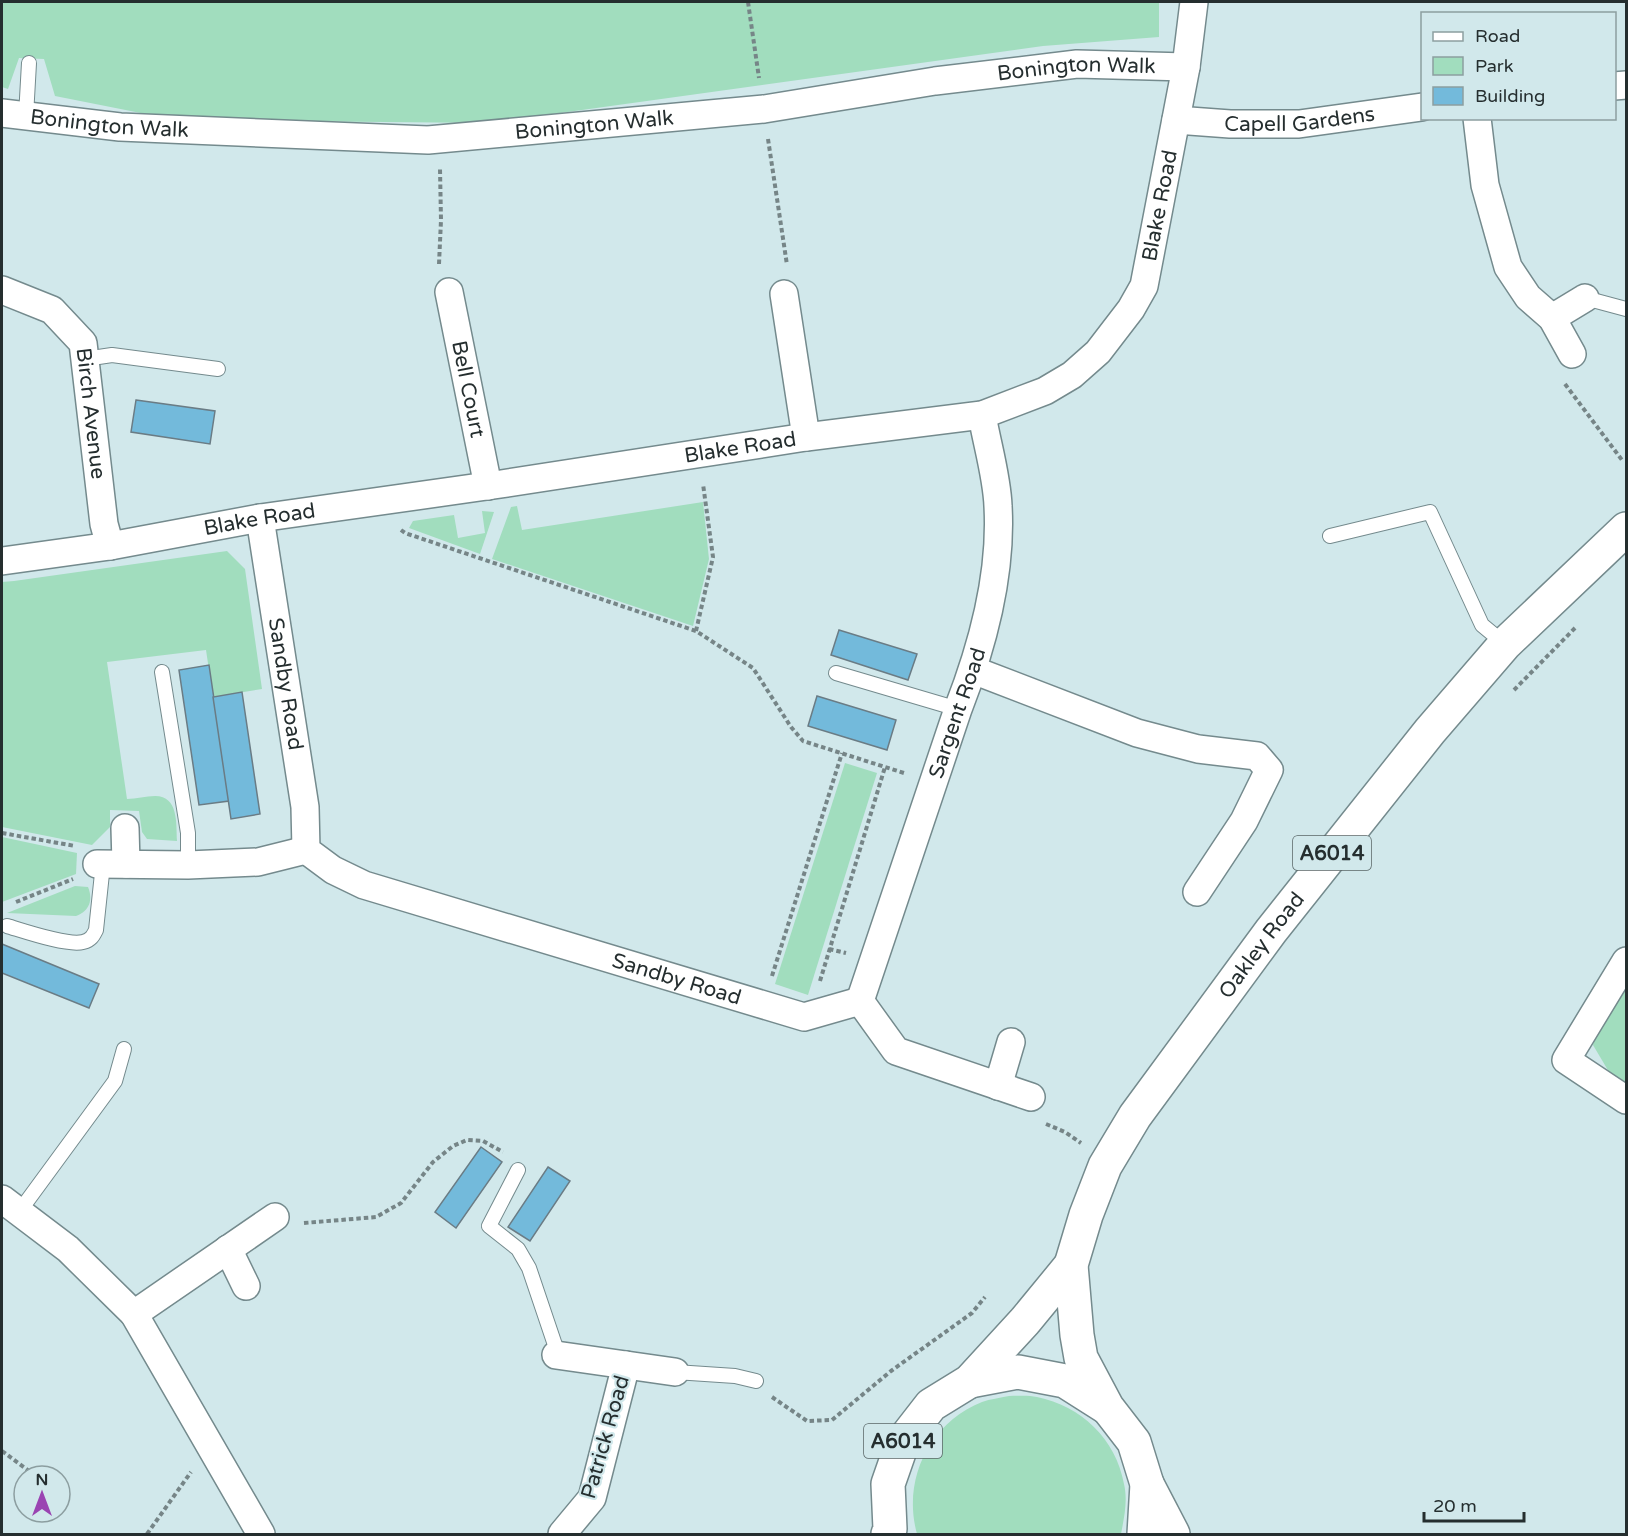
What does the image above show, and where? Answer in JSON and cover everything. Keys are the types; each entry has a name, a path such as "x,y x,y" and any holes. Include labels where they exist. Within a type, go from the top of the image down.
{"main road":[{"name":"Oakley Road","path":"1144,1534 1147,1484 1134,1442 1107,1407 1081,1358 1077,1335 1071,1265 1086,1215 1105,1166 1135,1116 1271,931 1430,731 1505,644 1626,529"},
{"name":"Oakley Road","path":"890,1533 888,1484 903,1441 931,1405 970,1381 1025,1321 1071,1265"},
{"name":"Oakley Road","path":"970,1381 1018,1372 1065,1381 1107,1407"},
{"path":"1147,1484 1173,1534"}],"street":[{"name":"Blake Road","path":"2,561 110,546 260,518 488,486 806,437 982,415 1045,391 1072,375 1098,352 1131,309 1144,286 1186,67 1194,2"},
{"name":"Bonington Walk","path":"14,114 120,127 440,138 764,109 935,81 1077,64 1186,67"},
{"name":"Capell Gardens","path":"1176,120 1230,124 1299,124 1421,107"},
{"path":"1477,120 1485,185 1508,267 1528,297 1552,318 1572,354"},
{"name":"Birch Avenue","path":"2,290 52,310 83,343 104,524 110,546"},
{"name":"Bell Court","path":"449,292 488,486"},
{"path":"784,294 806,437"},
{"path":"1552,318 1585,298"},
{"name":"Sargent Road","path":"860,1001 958,709 974,669 993,594 998,505 982,415"},
{"name":"Sandby Road","path":"260,518 305,807 306,849 333,870 364,885 804,1017 860,1001"},
{"path":"974,669 1137,734 1198,749 1257,756 1269,770 1244,822 1197,892"},
{"path":"125,828 108,864 188,865 258,862 306,849"},
{"path":"1626,961 1566,1060 1626,1100"},
{"path":"860,1001 896,1051 1031,1097"},
{"path":"998,1086 1011,1042"},
{"path":"10,1205 68,1249 134,1314 261,1534"},
{"path":"134,1314 275,1217"},
{"path":"228,1249 246,1286"},
{"name":"Patrick Road","path":"556,1355 626,1365 592,1498 562,1534"},
{"path":"626,1365 675,1372"}],"lane":[{"path":"14,114 30,63"},
{"path":"1585,298 1626,309"},
{"path":"85,359 112,355 219,369"},
{"path":"1330,536 1430,513 1482,625 1505,644"},
{"path":"162,672 188,833 188,865"},
{"path":"836,673 958,709"},
{"path":"7,926 60,940 81,943 91,939 96,930 108,864"},
{"path":"10,1205 115,1081 124,1049"},
{"path":"518,1170 489,1226 518,1249 529,1268 555,1345 556,1355"},
{"path":"675,1372 735,1376 756,1381"}],"path":[{"path":"748,2 790,278 784,294"},
{"path":"440,138 441,220 438,272 449,292"},
{"path":"1561,378 1622,460"},
{"path":"696,631 713,557 702,482"},
{"path":"397,526 405,533 696,631 753,668 791,727 803,741 933,783"},
{"path":"1511,693 1577,626"},
{"path":"763,1004 842,753"},
{"path":"813,1014 814,999 885,767"},
{"path":"2,833 84,847 108,864"},
{"path":"12,904 108,864"},
{"path":"275,1217 295,1224 376,1217 401,1203 433,1162 453,1146 467,1140 483,1141 521,1162 518,1170"},
{"path":"756,1381 774,1399 807,1421 832,1420 891,1371 972,1313 985,1297"},
{"path":"2,1451 19,1464"},
{"path":"147,1534 193,1469"}],"green space":[{"path":"2,2 1159,2 1159,37 1043,46 489,123 176,120 55,96 44,59 19,58 8,89 2,87"},
{"path":"703,502 709,559 693,626 492,559 511,507 517,506 522,530"},
{"path":"482,511 494,512 480,554 409,528 413,521 454,515 458,538 485,533"},
{"path":"227,551 245,569 262,689 213,697 206,650 107,662 127,799 155,796 163,797 168,801 175,812 177,841 147,839 142,832 139,811 110,810 110,827 92,845 2,827 2,582"},
{"path":"845,763 877,773 808,995 775,984"},
{"path":"2,837 77,853 76,874 2,902"},
{"path":"75,886 88,887 90,896 87,908 76,916 7,913"},
{"path":"1626,983 1626,1083 1609,1072 1593,1045 1598,1026"},
{"path":"1009,1396 1037,1397 1053,1401 1082,1417 1105,1439 1120,1468 1125,1490 1121,1534 917,1534 913,1514 913,1494 917,1474 934,1439 963,1411 982,1402"}],"building":[{"path":"136,400 215,411 210,444 131,432"},
{"path":"839,630 917,654 908,680 831,655"},
{"path":"209,665 229,801 199,805 179,670"},
{"path":"242,692 260,814 231,819 213,697"},
{"path":"817,696 896,720 887,750 808,726"},
{"path":"2,944 99,984 89,1008 2,973"},
{"path":"481,1147 502,1162 456,1228 435,1212"},
{"path":"548,1167 570,1181 530,1241 508,1227"}]}
